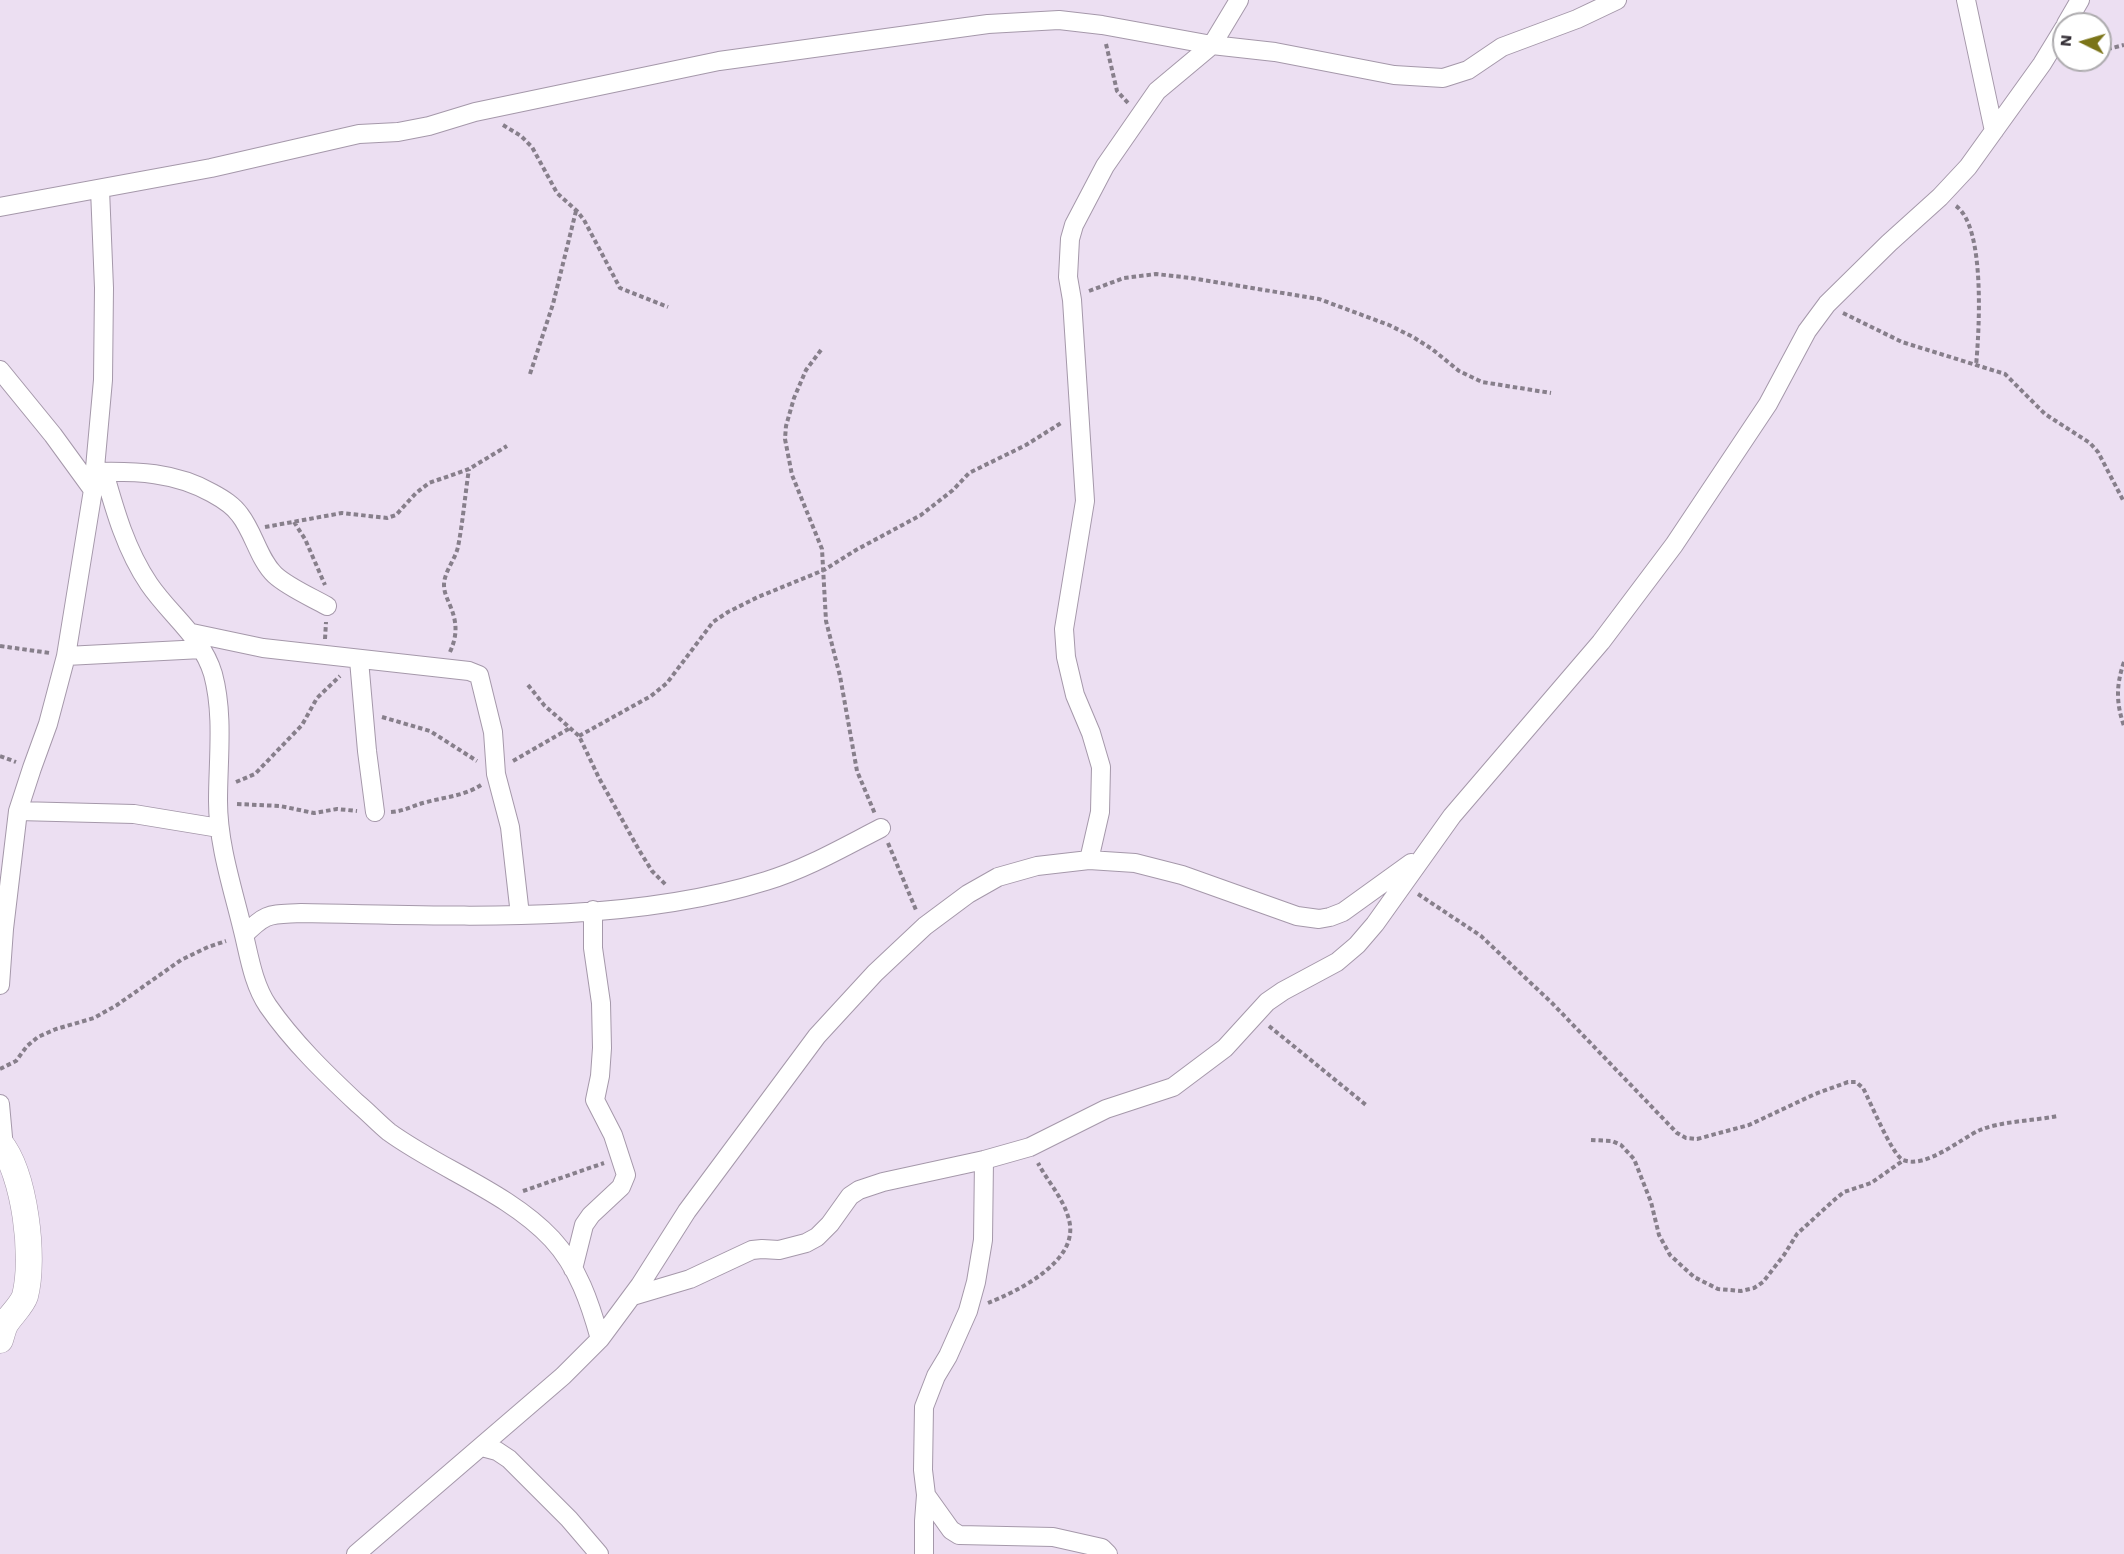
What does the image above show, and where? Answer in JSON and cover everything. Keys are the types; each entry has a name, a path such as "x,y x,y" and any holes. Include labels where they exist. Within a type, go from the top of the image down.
{"street":[{"path":"1089,860 1100,812 1101,768 1091,733 1074,695 1066,657 1064,629 1085,501 1068,254 1074,225 1105,166 1157,91 1212,45 1239,0"},
{"path":"0,207 211,168 359,134 398,132 429,126 475,112 696,65 810,47 988,24 1059,20 1102,25 1212,45 1275,52 1394,75 1443,78 1468,70 1502,47 1577,19 1617,0"},
{"path":"1966,0 1994,131"},
{"path":"633,1296 690,1279 752,1250 779,1250 806,1243 830,1224 850,1197 859,1190 883,1182 984,1160 1030,1147 1106,1109 1173,1087 1225,1048 1267,1002 1337,962 1369,931 1452,816 1601,642 1674,545 1768,404 1807,331 1827,304 1968,167 2052,47"},
{"path":"0,985 3,929 18,811 48,723 66,656 97,478 104,380 104,288 100,189"},
{"path":"0,370 53,435 97,478 137,565 151,587 192,633 212,672 218,697 219,828 251,966 266,1003 295,1042 387,1131 498,1197 536,1224 554,1241 573,1269 591,1307 600,1339"},
{"path":"97,478 152,473 174,476 198,485 228,502 240,514 275,575 327,606"},
{"path":"192,633 263,648 469,671 479,675 493,732 490,770 510,827 520,915"},
{"path":"66,656 202,649"},
{"path":"359,660 375,812"},
{"path":"18,811 134,813 219,828"},
{"path":"244,935 263,917 274,914 520,915 681,901 733,891 769,880 881,828"},
{"path":"357,1554 564,1376 600,1339 633,1296 687,1211 818,1036 876,973 926,926 968,894 998,877 1037,866 1089,860 1135,863 1182,875 1297,916 1319,919 1342,912 1423,855"},
{"path":"573,1269 584,1225 624,1182 626,1175 621,1157 595,1100 602,1048 601,1002 593,948 593,910"},
{"path":"0,1104 2,1145 18,1181 30,1250 24,1298 5,1325 0,1340"},
{"path":"924,1554 926,1495 923,1470 924,1407 936,1376 948,1356 968,1311 976,1282 983,1240 984,1160"},
{"path":"482,1447 497,1451 509,1459 569,1519 599,1554"},
{"path":"926,1495 951,1530 959,1535 1053,1537 1102,1548 1108,1554"}],"path":[{"path":"1102,25 1117,91 1140,115"},
{"path":"475,112 521,136 532,147 557,193 584,220 620,288 668,307"},
{"path":"1940,196 1959,209 1968,223 1973,245 1979,281 1980,319 1976,366"},
{"path":"530,374 553,304 577,211"},
{"path":"1072,300 1100,286 1124,278 1156,274 1319,299 1389,325 1413,337 1432,349 1458,371 1482,382 1551,393"},
{"path":"1827,304 1902,342 2005,374 2044,414 2090,442 2104,462 2124,502"},
{"path":"821,350 806,370 794,398 786,426 785,439 792,475 820,544 824,570 823,593 826,621 840,676 857,771 912,904 926,926"},
{"path":"579,736 651,696 667,683 713,622 728,612 824,570 921,514 953,490 969,473 1026,446 1052,428 1078,415"},
{"path":"250,530 342,513 387,518 396,515 416,493 429,483 468,469 507,446"},
{"path":"436,668 448,655 455,641 455,616 444,585 446,574 458,547 468,469"},
{"path":"0,646 66,656"},
{"path":"218,787 247,779 255,774 302,725 317,698 359,660"},
{"path":"2124,662 2118,677 2116,693 2124,726"},
{"path":"528,685 544,705 579,736 619,816 652,871 681,901"},
{"path":"364,714 430,731 490,770 509,764 570,728"},
{"path":"1393,897 1410,893 1417,894 1481,936 1552,1003 1677,1133 1686,1138 1697,1139 1749,1125 1815,1094 1848,1082 1856,1082 1863,1088 1894,1152 1904,1160 1915,1161 1932,1157 1979,1131 2000,1124 2057,1116"},
{"path":"0,1069 16,1061 27,1046 38,1037 94,1018 117,1005 182,960 208,947 244,935"},
{"path":"1254,1014 1366,1105"},
{"path":"1591,1140 1612,1141 1621,1145 1634,1159 1651,1202 1659,1235 1670,1255 1694,1277 1718,1289 1741,1291 1754,1288 1763,1282 1797,1234 1844,1192 1871,1183 1904,1160"},
{"path":"968,1311 1011,1294 1046,1272 1059,1257 1068,1240 1070,1221 1061,1200 1046,1178 1030,1147"},
{"path":"498,1197 535,1187 621,1157"}]}
